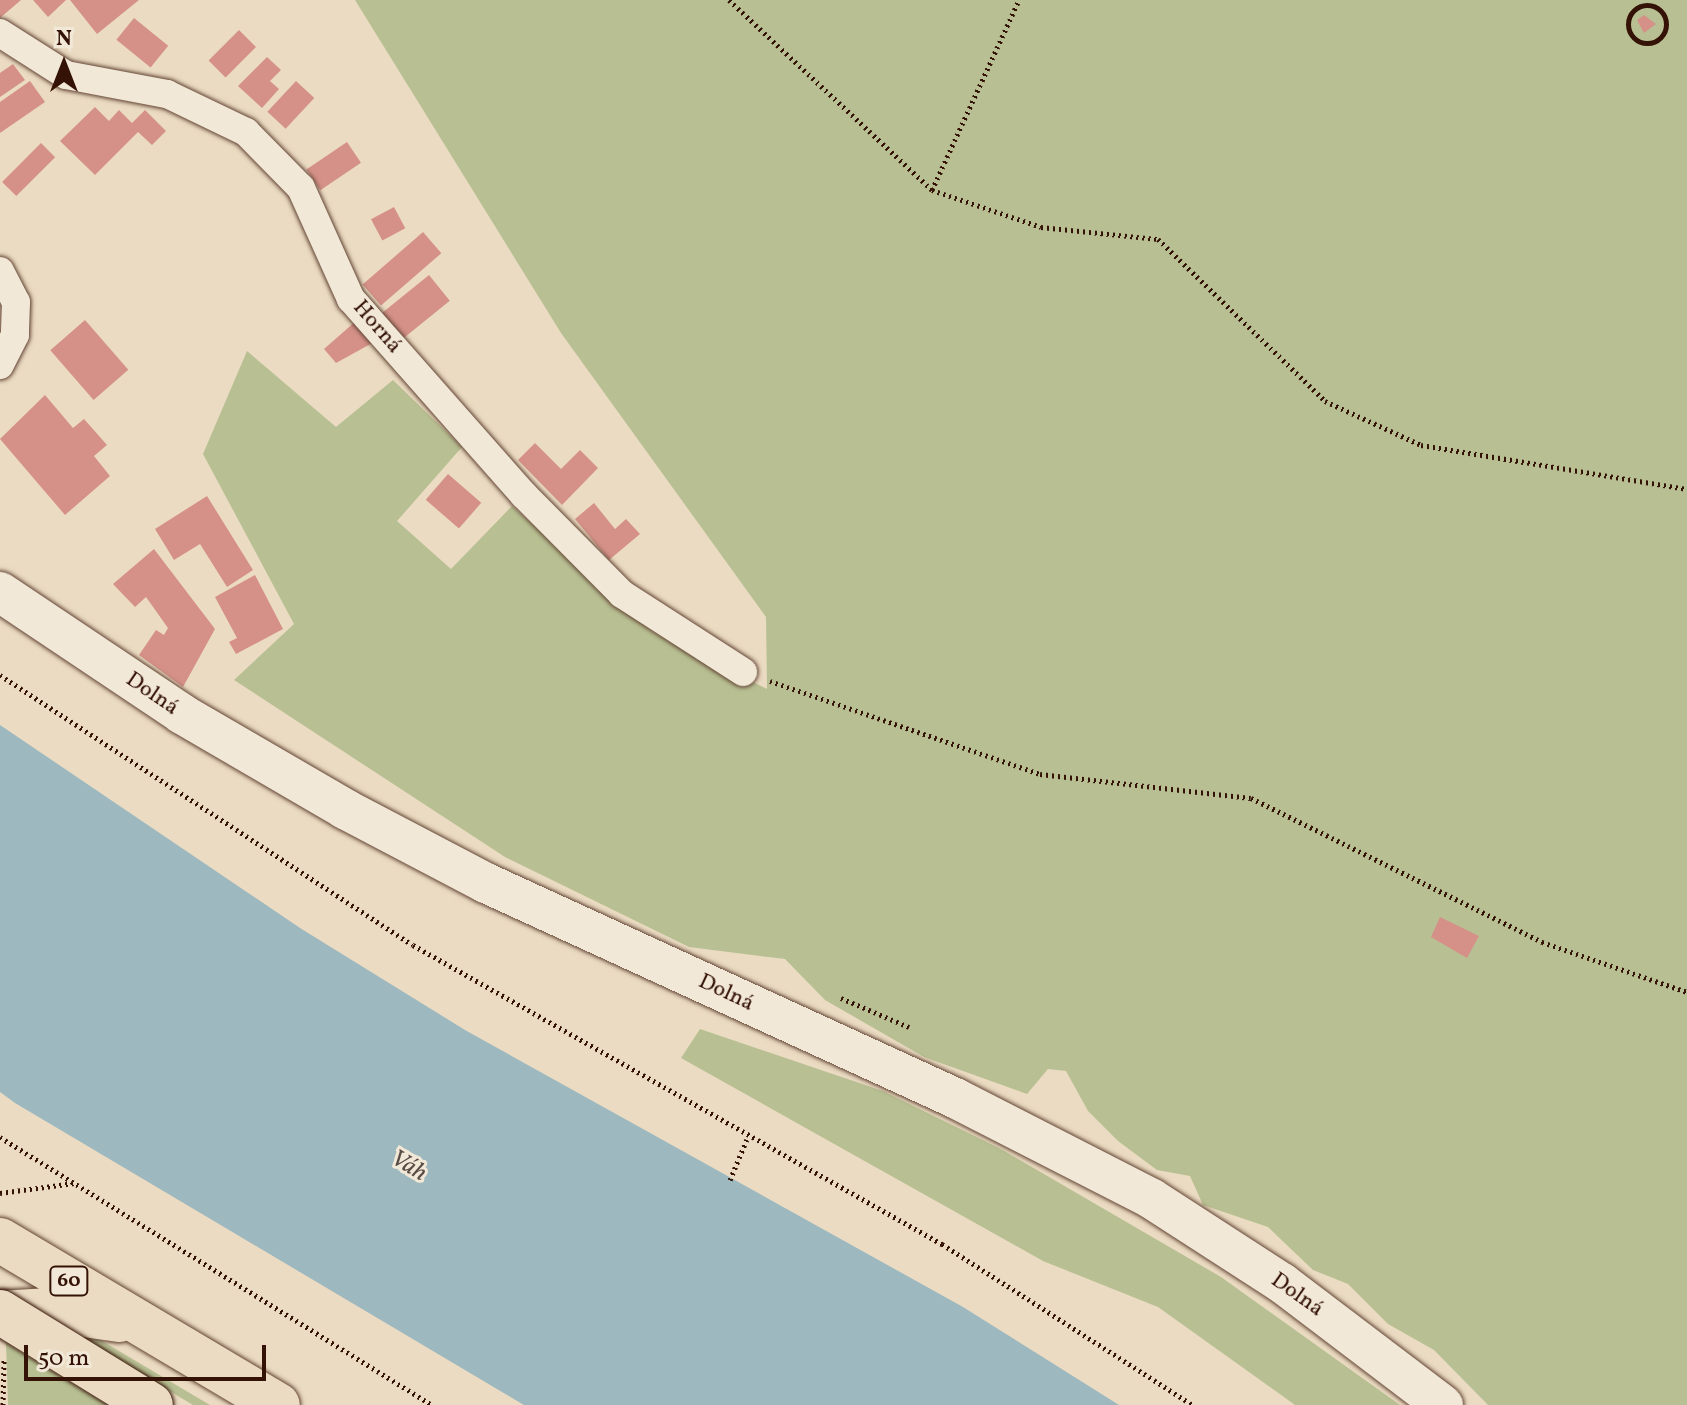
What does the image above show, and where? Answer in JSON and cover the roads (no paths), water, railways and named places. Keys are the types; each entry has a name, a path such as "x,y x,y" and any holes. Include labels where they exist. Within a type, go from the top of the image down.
{"main road":[{"name":"Dolná","path":"0,592 182,714 359,817 486,883 955,1098 1152,1199 1282,1283 1443,1405"},
{"name":"60","path":"0,1240 278,1405"},
{"path":"1,1324 49,1310 138,1322"},
{"path":"1,1324 151,1405"}],"street":[{"name":"Horná","path":"0,33 66,75 167,94 246,132 301,188 351,299 524,495 622,594 743,672"},
{"path":"0,271 16,302 15,335 0,365"}],"water":[{"name":"Váh","path":"0,725 300,928 465,1030 963,1307 1119,1405 524,1405 15,1103 0,1092"}]}
